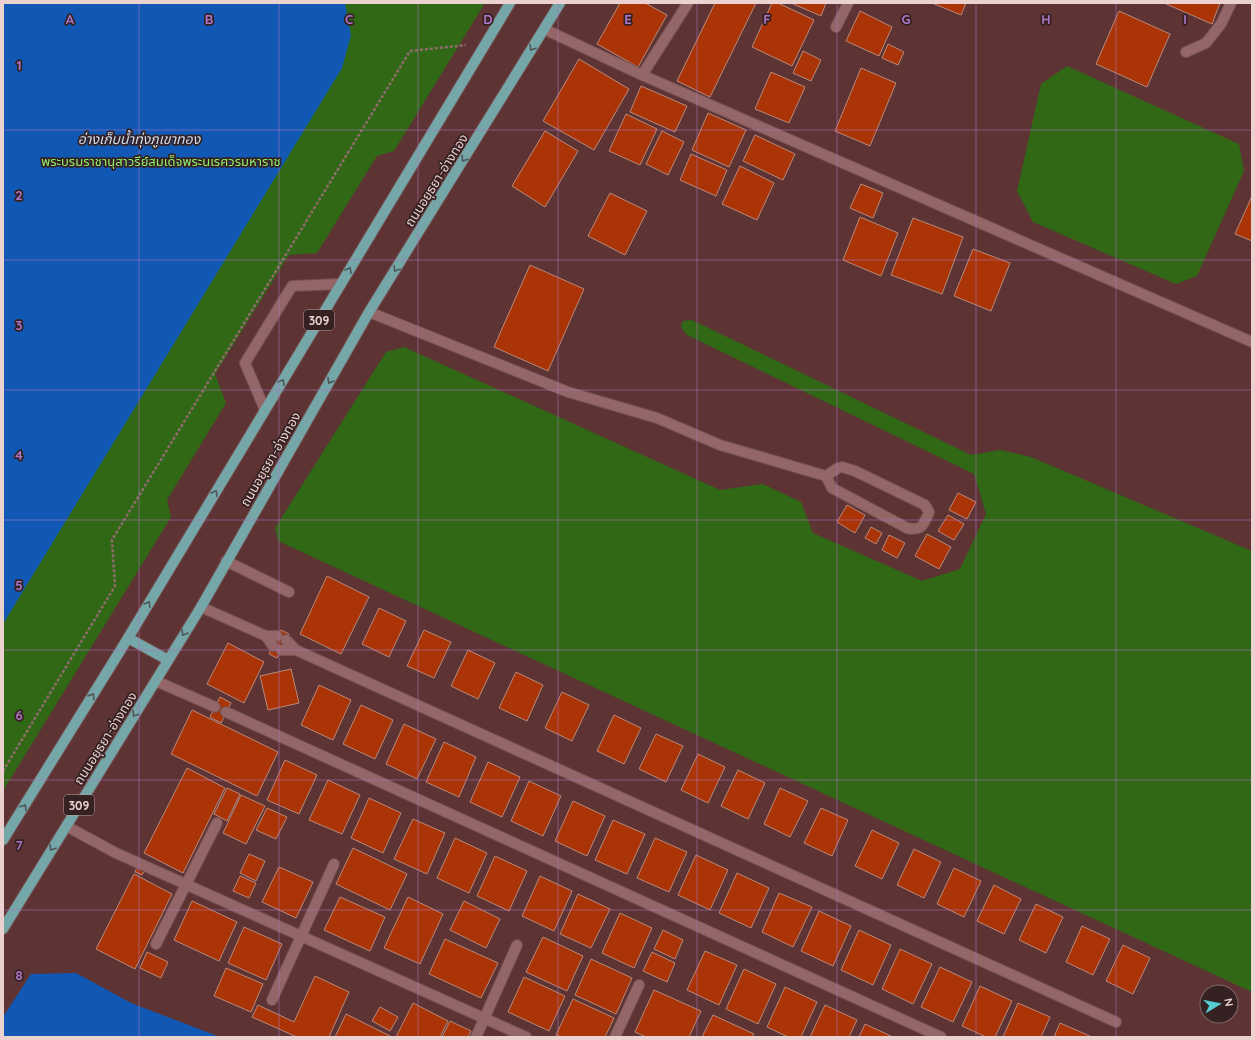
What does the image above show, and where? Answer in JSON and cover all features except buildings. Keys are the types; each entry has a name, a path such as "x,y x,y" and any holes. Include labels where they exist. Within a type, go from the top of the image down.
{"main road":[{"name":"ถนนอยุธยา-อ่างทอง","path":"3,840 128,638 510,3"},
{"name":"ถนนอยุธยา-อ่างทอง","path":"3,929 201,607 369,312 560,3"},
{"path":"128,638 168,660"}],"street":[{"path":"642,75 688,3"},
{"path":"836,27 848,3"},
{"path":"1186,52 1206,43 1221,24 1231,3"},
{"path":"544,29 642,75 1252,342"},
{"path":"265,410 245,363 249,356 292,286 341,284"},
{"path":"369,312 568,392 658,418 720,445 826,476 832,488 907,528 916,530 925,522 928,512 925,506 855,471 842,467 826,476"},
{"path":"226,561 289,592"},
{"path":"201,607 266,636 282,638 296,650 1116,1022"},
{"path":"266,636 277,648 296,650"},
{"path":"156,681 215,707"},
{"path":"226,712 941,1037"},
{"path":"156,944 217,823"},
{"path":"66,826 116,853 526,1037"},
{"path":"272,1000 334,864"},
{"path":"476,1037 517,945"},
{"path":"615,1037 639,985"}],"path":[{"path":"3,771 115,586 112,540 410,51 486,42"}],"green space":[{"name":"อ่างเก็บน้ำทุ่งภูเขาทอง","path":"3,3 485,3 394,151 377,156 317,253 289,255 215,374 226,403 167,500 171,517 3,791"},
{"path":"1067,66 1239,144 1244,171 1197,276 1176,284 1033,222 1017,191 1041,84"},
{"path":"692,320 971,455 1000,450 1031,457 1252,551 1252,992 1239,986 1239,984 1235,984 278,541 275,528 386,352 404,347 720,490 763,484 801,502 813,533 922,581 960,569 986,514 974,474 687,335 681,327 683,321"}],"water":[{"name":"อ่างเก็บน้ำทุ่งภูเขาทอง","path":"3,3 345,3 351,35 342,68 3,624"},
{"path":"76,973 131,1003 220,1037 3,1037 3,1017 31,974"}],"park label":[{"name":"พระบรมราชานุสาวรีย์สมเด็จพระนเรศวรมหาราช","path":"161,161"}]}
